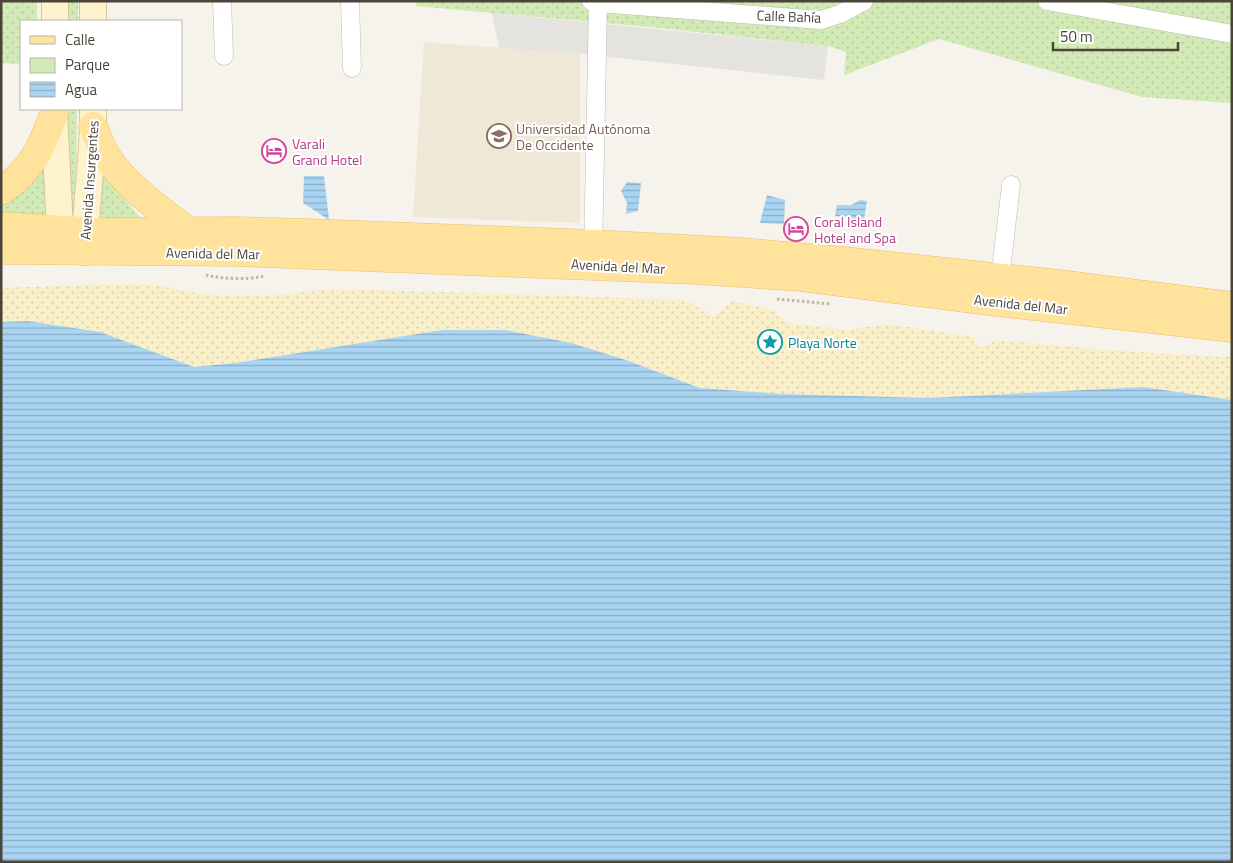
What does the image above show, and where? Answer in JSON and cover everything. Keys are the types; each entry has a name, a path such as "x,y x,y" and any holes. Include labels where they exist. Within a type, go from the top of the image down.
{"main road":[{"path":"55,1 55,20"},
{"path":"93,1 93,20"},
{"path":"1,191 21,175 34,160 43,144 54,111"},
{"name":"Avenida Insurgentes","path":"54,111 72,240"},
{"path":"93,118 103,150 128,180 150,202 189,232"},
{"name":"Avenida Insurgentes","path":"72,240 93,118"},
{"name":"Avenida del Mar","path":"1,226 72,240 235,252 593,254"},
{"name":"Avenida del Mar","path":"1,250 72,240 97,232 280,232 593,254 696,270 998,291 1232,328"},
{"name":"Avenida del Mar","path":"998,291 1059,284 1232,306"}],"street":[{"path":"222,1 224,56"},
{"path":"350,1 352,68"},
{"name":"Calle Bahía","path":"594,2 821,20 840,14 864,1"},
{"path":"1047,1 1232,34"},
{"path":"593,254 594,2"},
{"path":"998,291 1012,185"}],"path":[{"path":"205,274 214,277 257,278 265,276"},
{"path":"769,298 828,304 835,303"}],"shaded area":[{"path":"492,13 828,46 824,80 580,54 499,48"},
{"name":"Universidad Autónoma De Occidente","path":"424,42 580,54 580,223 413,217"}],"green space":[{"path":"1,1 37,1 37,20 20,20 20,64 1,63"},
{"path":"62,1 78,1 78,20 62,20"},
{"path":"416,1 1232,1 1232,103 1142,97 939,39 844,75 846,52 828,46 659,28 416,6"},
{"path":"63,110 77,110 76,210 64,207"},
{"path":"43,165 49,216 1,214 1,195"},
{"path":"95,167 142,219 88,219"}],"sand":[{"name":"Playa Norte","path":"149,284 190,292 228,296 274,295 330,289 687,300 714,317 731,301 770,310 777,313 787,323 849,330 883,324 896,325 974,337 976,343 981,346 988,345 995,340 1120,351 1232,357 1232,400 1143,387 929,398 783,394 700,388 626,360 571,343 505,330 442,330 234,363 194,367 100,332 28,321 1,322 1,288"}],"water":[{"path":"304,176 324,176 329,220 303,203"},
{"path":"627,182 641,183 638,211 626,214 627,203 621,191"},
{"path":"767,195 785,200 784,224 760,223"},
{"path":"860,200 867,201 863,225 852,224 849,217 835,216 837,205 851,205"},
{"path":"28,321 100,332 194,367 235,363 442,330 505,330 571,343 626,360 700,388 783,394 929,398 1143,387 1232,400 1232,862 1,862 1,322"}],"place":[{"name":"Universidad Autónoma De Occidente","path":"499,136"},
{"name":"Varali Grand Hotel","path":"274,151"},
{"name":"Coral Island Hotel and Spa","path":"796,229"},
{"name":"Playa Norte","path":"770,342"}]}
